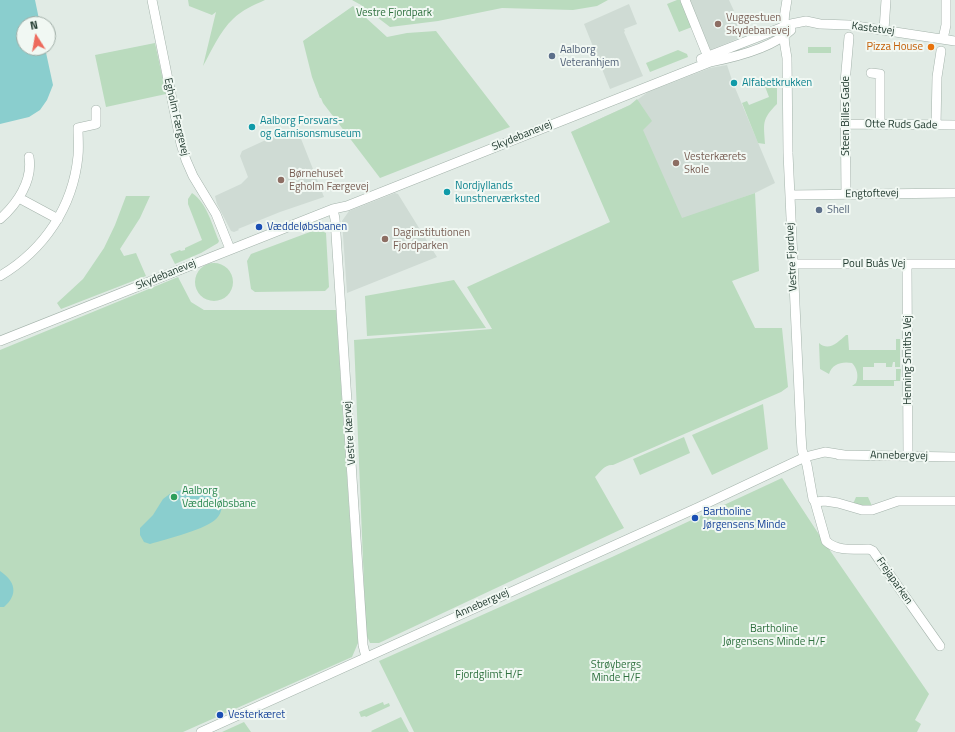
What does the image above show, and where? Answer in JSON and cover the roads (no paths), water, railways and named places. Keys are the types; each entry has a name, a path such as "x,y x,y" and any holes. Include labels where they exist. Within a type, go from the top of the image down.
{"street":[{"name":"Egholm Færgevej","path":"152,0 181,144 186,160 193,176 216,214 230,249"},
{"path":"685,0 709,59"},
{"name":"Vestre Fjordvej","path":"788,0 791,8 785,48 787,58 790,195 802,450 805,459"},
{"path":"884,30 886,0"},
{"path":"943,39 946,25 946,0"},
{"name":"Kastetvej","path":"788,29 806,21 820,24 849,25 955,41"},
{"name":"Skydebanevej","path":"0,341 333,208 345,201 788,29"},
{"name":"Steen Billes Gade","path":"846,195 847,124 845,83 849,37"},
{"path":"936,126 937,77 941,51"},
{"path":"871,73 880,74 880,124"},
{"path":"0,276 13,268 35,249 47,236 64,210 74,176 78,155 78,128 96,124 96,110"},
{"name":"Otte Ruds Gade","path":"847,124 955,125"},
{"path":"0,219 19,198 29,173 29,157"},
{"name":"Engtoftevej","path":"790,195 955,194"},
{"path":"19,198 58,219"},
{"name":"Vestre Kærvej","path":"333,208 342,315 363,645 366,658"},
{"name":"Poul Buås Vej","path":"793,264 955,264"},
{"name":"Henning Smiths Vej","path":"907,264 908,456"},
{"name":"Annebergvej","path":"201,732 764,477 794,467 805,459 844,455 955,457"},
{"name":"Frejaparken","path":"805,459 813,499 826,541 837,548 869,549 873,551 940,646"},
{"path":"815,502 826,501 862,510 872,510 898,501 954,501"}],"water":[{"path":"0,0 35,0 38,16 16,16 16,56 47,56 53,85 47,100 40,110 29,117 0,124"},
{"path":"189,488 206,489 217,494 222,501 221,511 218,517 205,526 186,533 150,544 144,542 140,535 140,528 153,515 163,499 171,493"},
{"path":"0,571 9,579 13,588 12,597 4,607 0,607"}],"place":[{"name":"Vuggestuen Skydebanevej","path":"718,24"},
{"name":"Pizza House","path":"931,47"},
{"name":"Aalborg Veteranhjem","path":"552,56"},
{"name":"Alfabetkrukken","path":"734,83"},
{"name":"Aalborg Forsvars- og Garnisonsmuseum","path":"252,127"},
{"name":"Vesterkærets Skole","path":"676,163"},
{"name":"Børnehuset Egholm Færgevej","path":"281,180"},
{"name":"Nordjyllands kunstnerværksted","path":"447,192"},
{"name":"Shell","path":"819,210"},
{"name":"Væddeløbsbanen","path":"259,227"},
{"name":"Daginstitutionen Fjordparken","path":"385,239"},
{"name":"Aalborg Væddeløbsbane","path":"174,497"},
{"name":"Bartholine Jørgensens Minde","path":"695,518"},
{"name":"Vesterkæret","path":"220,715"}],"park label":[{"name":"Vestre Fjordpark","path":"394,13"},
{"name":"Bartholine Jørgensens Minde H/F","path":"774,635"},
{"name":"Strøybergs Minde H/F","path":"616,671"},
{"name":"Fjordglimt H/F","path":"489,675"}]}
